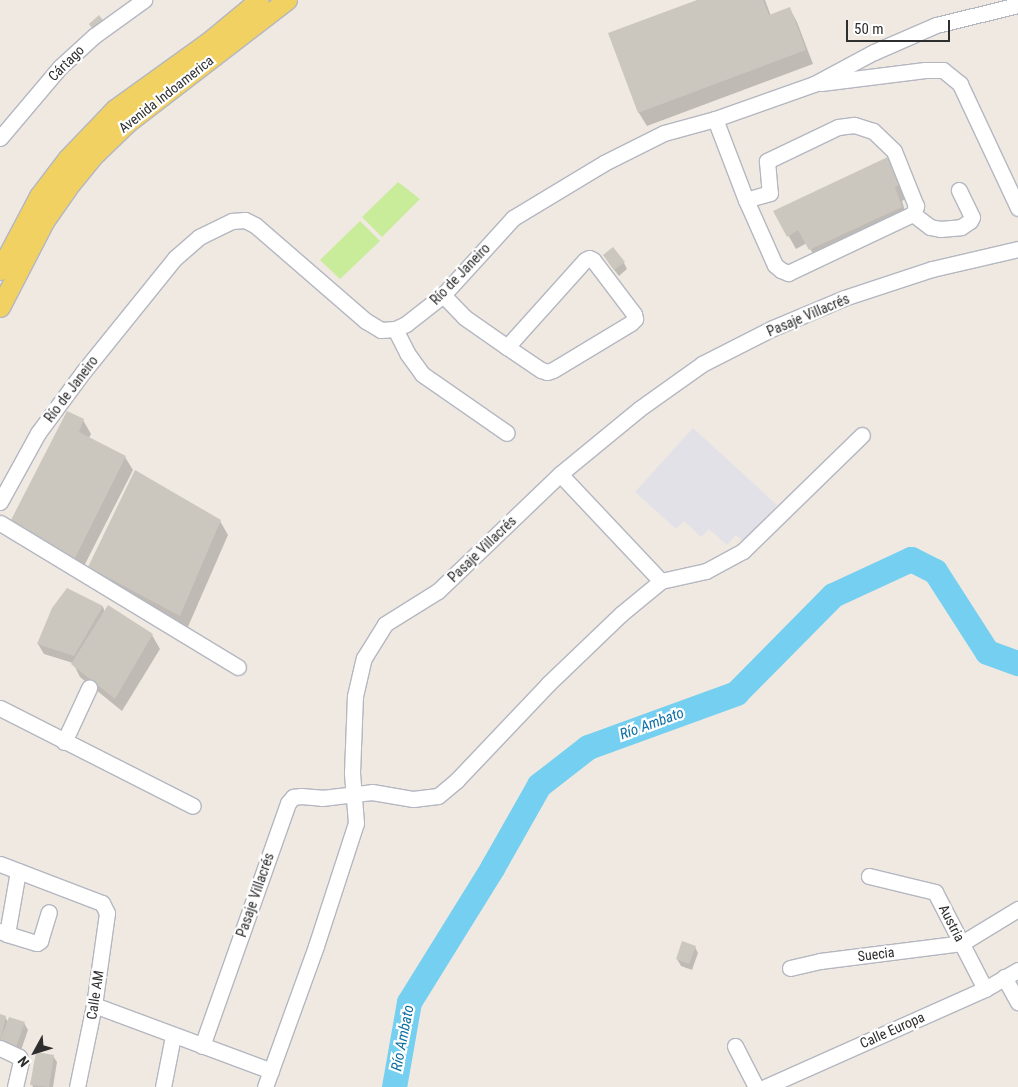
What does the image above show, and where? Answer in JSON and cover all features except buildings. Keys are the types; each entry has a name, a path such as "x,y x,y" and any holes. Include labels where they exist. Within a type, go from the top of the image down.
{"main road":[{"name":"Avenida Indoamerica","path":"0,270 39,196 75,151 115,109 207,43 259,0"},
{"name":"Avenida Indoamerica","path":"0,307 45,220 67,188 92,158 127,123 286,0"}],"street":[{"name":"Cártago","path":"0,138 60,67 94,36 144,0"},
{"name":"Río de Janeiro","path":"0,502 38,433 83,372 175,258 199,237 232,221 245,220 255,225 366,321 382,330 396,329 406,324 443,295 513,218 604,162 664,133 715,119 814,84 874,52 936,25 1018,5"},
{"path":"814,84 925,70 943,70 960,84 1018,208"},
{"path":"715,119 746,200 775,265 788,272 913,214"},
{"path":"746,200 770,193 767,161 838,127 854,125 874,131 894,151 916,202 913,214"},
{"path":"913,214 930,227 940,229 961,227 970,222 972,217 959,190"},
{"name":"Pasaje Villacrés","path":"202,1046 288,802 293,797 322,798 353,793 352,749 356,696 364,658 385,624 438,591 560,474 639,409 702,364 773,328 844,298 932,269 1018,249"},
{"path":"443,295 464,317 507,347 541,370 553,370 631,323 635,319 634,314 593,260 589,258 584,260 507,347"},
{"path":"396,329 407,353 422,374 507,433"},
{"path":"265,1087 316,946 356,823 353,793 372,792 423,799 438,796 447,790 554,678 621,614 661,581 706,571 743,551 862,435"},
{"path":"560,474 661,581"},
{"path":"0,523 238,667"},
{"path":"64,742 89,688"},
{"path":"0,708 193,806"},
{"path":"0,864 18,871 4,933 37,943 40,941 49,912"},
{"name":"Calle AM","path":"18,871 102,903 107,912 94,1005 78,1087"},
{"name":"Austria","path":"869,876 935,892 985,989"},
{"path":"962,943 1018,910"},
{"name":"Suecia","path":"790,968 820,961 962,943"},
{"name":"Calle Europa","path":"765,1087 985,989 1018,970"},
{"path":"1004,977 1018,1002"},
{"path":"94,1005 271,1071"},
{"path":"163,1087 173,1036"},
{"path":"736,1046 756,1087"},
{"path":"0,1048 19,1057 21,1061 15,1087"}],"shaded area":[{"path":"693,428 777,505 744,542 736,535 727,545 709,529 701,537 684,521 676,529 635,492"}],"green space":[{"path":"398,182 420,199 382,237 362,217"},
{"path":"360,221 380,241 340,279 320,260"}],"waterway":[{"name":"Río Ambato","path":"394,1087 409,1002 492,868 539,785 588,747 736,693 833,595 911,559 935,571 987,652 1018,663"}]}
